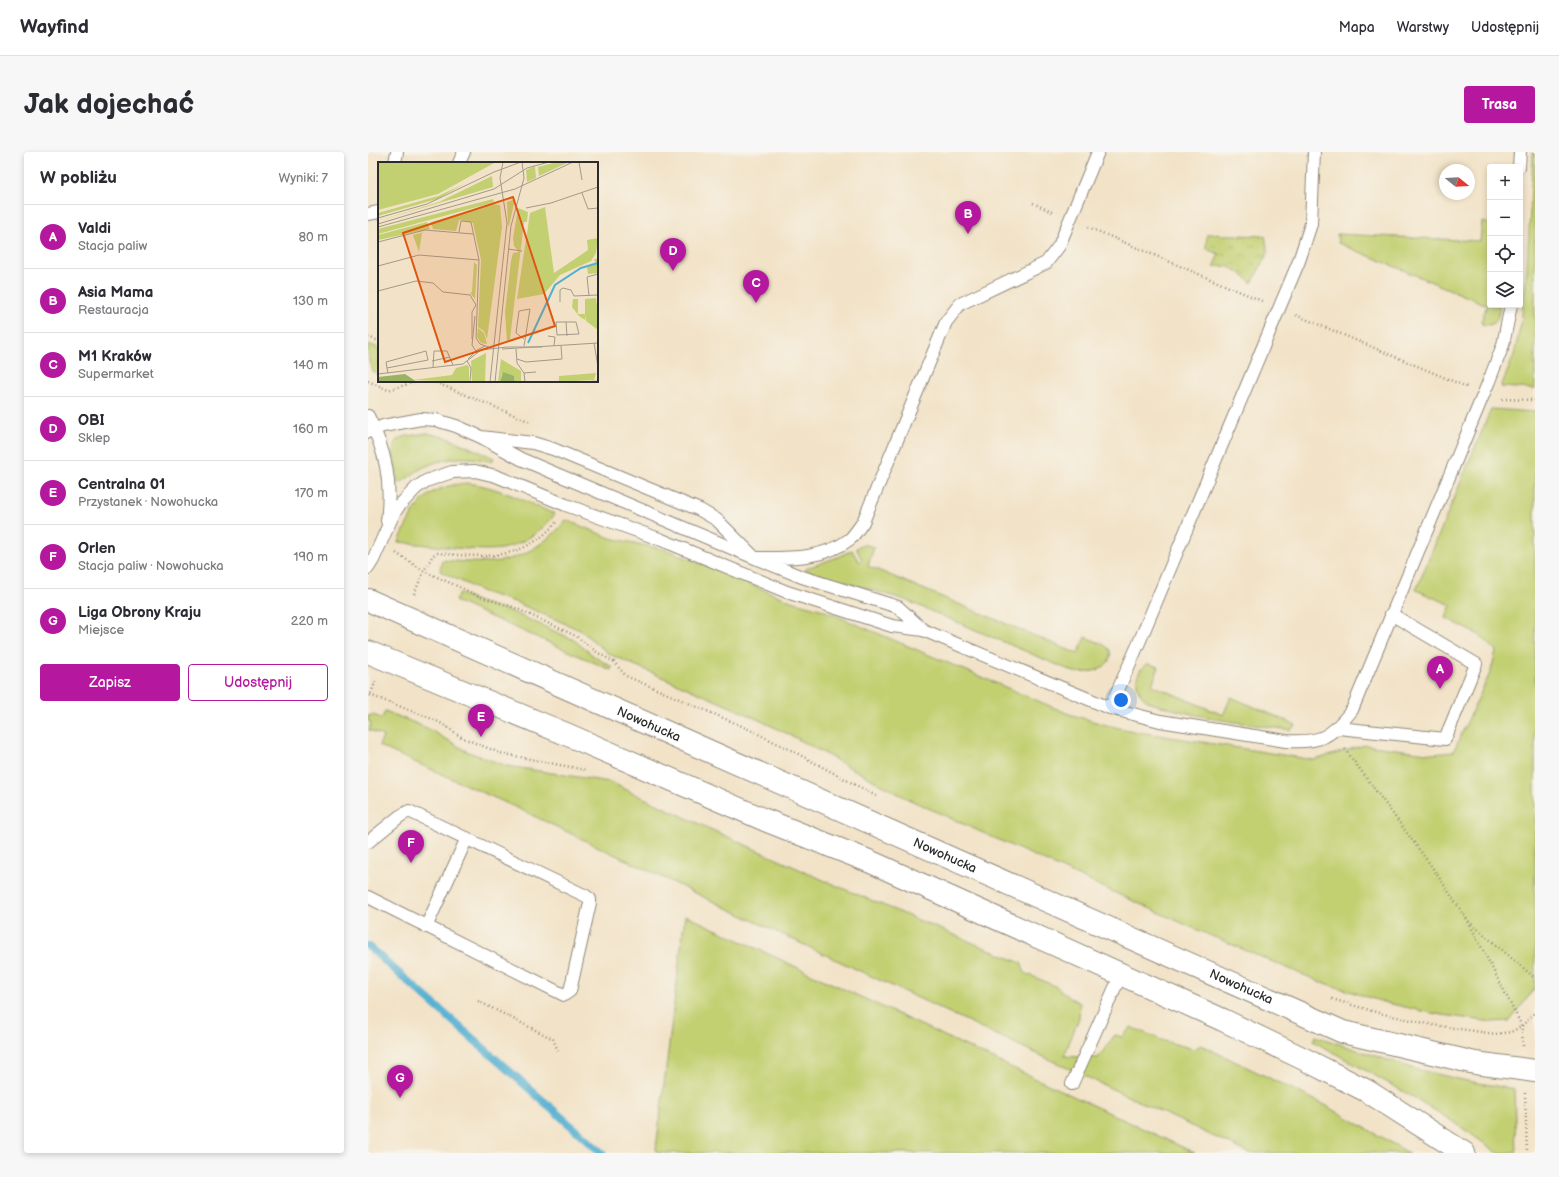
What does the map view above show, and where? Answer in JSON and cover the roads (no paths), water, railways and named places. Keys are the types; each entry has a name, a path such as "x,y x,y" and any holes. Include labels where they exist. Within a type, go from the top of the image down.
{"main road":[{"name":"Nowohucka","path":"368,600 1343,1032 1475,1064 1530,1080"},
{"path":"368,652 566,734 765,820 871,862 1230,1023 1353,1084 1464,1153"}],"lane":[{"path":"395,162 397,152"},
{"path":"459,162 464,152"},
{"path":"481,437 533,443 553,449 700,510 717,520 755,558 780,558 815,555 839,546 851,538 863,522 946,322 960,304 1046,264 1062,240 1098,152"},
{"path":"1110,708 1299,262 1310,224 1314,152"},
{"path":"1519,164 1520,152"},
{"path":"368,214 378,212"},
{"path":"368,568 373,560 385,530 398,507 416,488 426,480 452,472 476,471 496,476 566,505 662,540 786,592 892,626 923,630 1110,708 1160,721 1286,741 1307,742 1326,736 1338,728 1352,710 1489,381 1503,345 1511,308"},
{"path":"368,416 371,430 383,451 389,481 385,530"},
{"path":"371,430 421,419 436,420 481,437 535,465 755,558 802,577 898,607 923,630"},
{"path":"1338,728 1445,739 1476,664 1392,614"},
{"path":"368,842 400,816 409,811 590,899 570,991 564,995 368,897"},
{"path":"426,927 467,838"},
{"path":"1072,1084 1121,974"}],"waterway":[{"path":"368,946 602,1153"}],"place":[{"name":"Asia Mama","path":"968,234"},
{"name":"OBI","path":"673,271"},
{"name":"M1 Kraków","path":"756,303"},
{"name":"Valdi","path":"1440,689"},
{"name":"Centralna 01","path":"481,737"},
{"name":"Orlen","path":"411,863"},
{"name":"Liga Obrony Kraju","path":"400,1098"}]}
